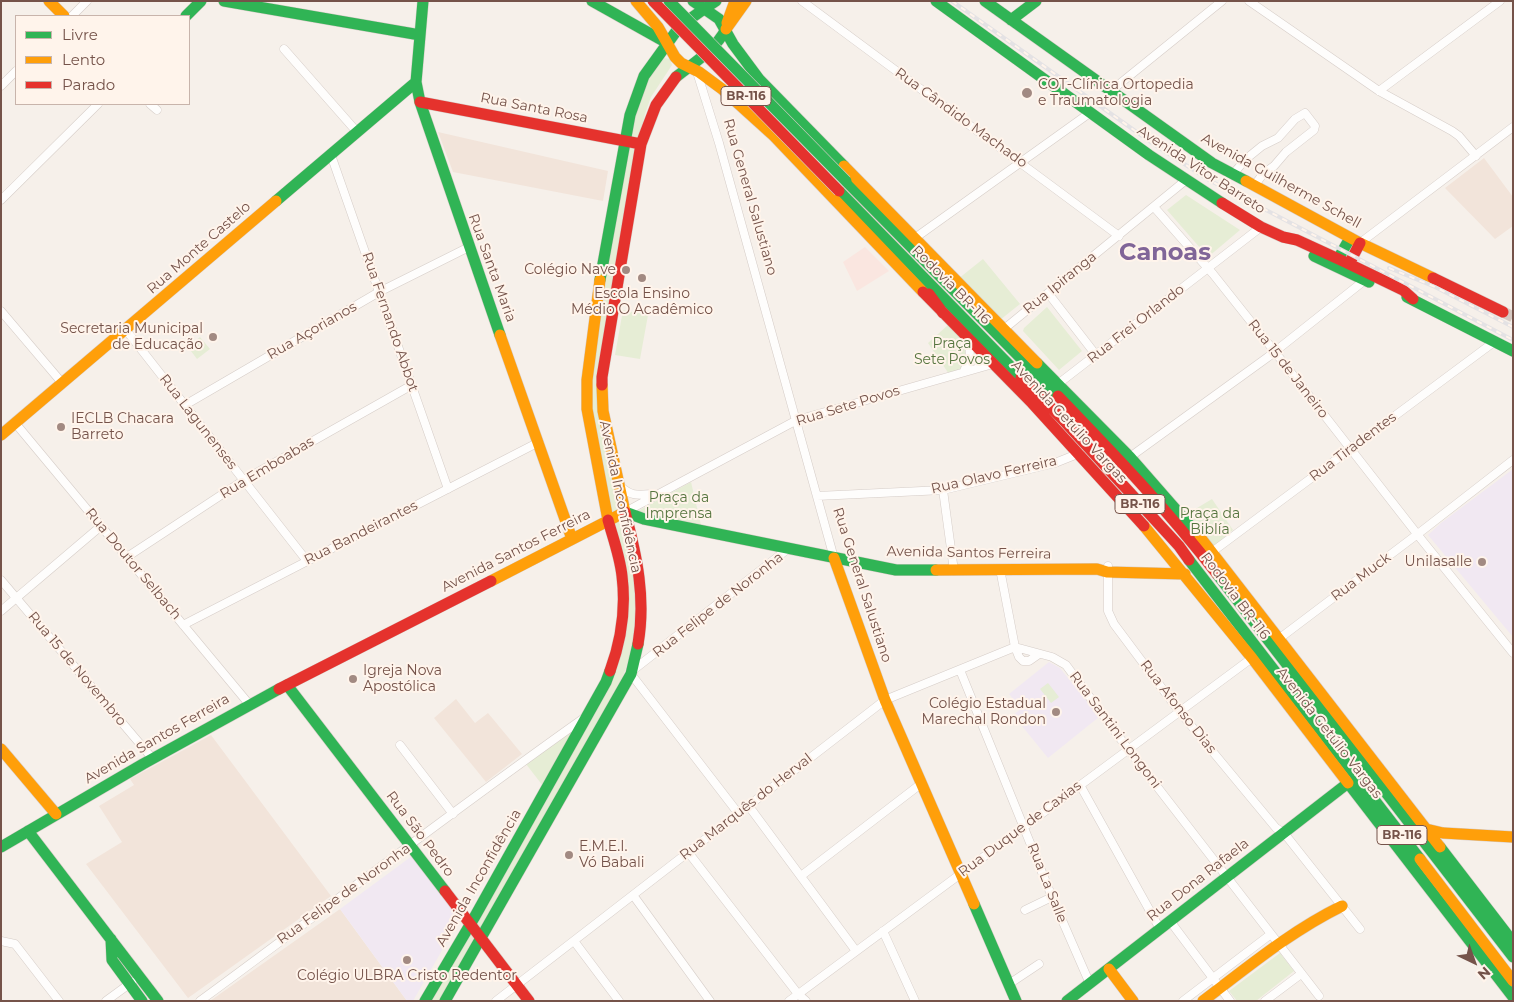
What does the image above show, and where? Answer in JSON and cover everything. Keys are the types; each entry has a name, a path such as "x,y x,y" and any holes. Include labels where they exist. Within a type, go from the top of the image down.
{"main road":[{"path":"49,1 63,15"},
{"path":"187,15 201,1"},
{"path":"224,1 420,35"},
{"name":"Rua Santa Maria","path":"423,1 416,82 420,102 572,539"},
{"path":"592,1 667,43"},
{"name":"Rodovia BR-116","path":"653,1 1066,423 1179,546 1258,650 1352,780 1447,894 1513,982"},
{"name":"Rodovia BR-116","path":"669,1 1128,468 1189,538 1513,957"},
{"path":"640,5 657,14 664,14 672,8 675,1"},
{"name":"Avenida Getúlio Vargas","path":"693,1 706,5 716,15 748,66 770,90 1130,457 1181,513 1280,638 1513,942"},
{"name":"Avenida Inconfidência","path":"425,1001 471,925 606,682 618,649 624,605 622,575 608,520 587,409 587,380 600,279 630,116 644,76 680,26 706,5 716,1"},
{"name":"Avenida Inconfidência","path":"726,29 728,17 735,1"},
{"name":"Avenida Inconfidência","path":"445,1001 631,673 640,636 642,598 639,566 603,412 602,377 617,281 640,148 656,105 673,79 692,68 713,48 746,1"},
{"name":"Avenida Vitor Barreto","path":"936,1 1148,155 1261,227 1283,237"},
{"name":"Avenida Guilherme Schell","path":"985,1 1212,163 1355,240 1503,312"},
{"path":"1012,20 1036,1"},
{"name":"Avenida Getúlio Vargas","path":"640,5 658,27 675,57 721,88 774,136 1080,453 1174,560 1332,763 1352,780 1513,997"},
{"path":"721,88 717,76 717,69 720,63 732,58 748,66"},
{"name":"Rua Monte Castelo","path":"3,432 16,424 416,82"},
{"name":"Rua Santa Rosa","path":"420,102 640,148"},
{"path":"1283,237 1298,240 1403,290 1413,299 1513,351"},
{"path":"1283,237 1294,247 1400,296 1413,299"},
{"path":"1344,261 1355,240"},
{"name":"BR-116","path":"898,253 943,313"},
{"name":"BR-116","path":"925,263 966,291"},
{"path":"1032,402 1066,423"},
{"name":"Avenida Santos Ferreira","path":"1,847 152,758 249,704 625,512 644,518 896,570 1167,567 1174,560"},
{"name":"BR-116","path":"1179,546 1178,553 1180,556 1272,676 1275,681 1276,690"},
{"name":"Rua General Salustiano","path":"834,558 885,700 1016,1001"},
{"name":"Avenida Santos Ferreira","path":"1104,569 1185,574"},
{"name":"BR-116","path":"1231,575 1261,630"},
{"name":"Rua São Pedro","path":"287,685 529,1001"},
{"path":"1,749 56,814"},
{"name":"Rua Dona Rafaela","path":"1067,1001 1352,780"},
{"path":"1426,829 1467,835 1513,837"},
{"path":"28,831 158,1001"},
{"name":"BR-116","path":"1447,894 1450,904 1472,934 1473,944"},
{"path":"1203,1001 1278,944 1316,919 1342,906"},
{"path":"111,939 112,960 142,1001"},
{"path":"1109,969 1133,1001"}],"street":[{"path":"73,15 87,1"},
{"name":"Rua Cândido Machado","path":"802,1 1119,236"},
{"path":"1112,90 1222,1"},
{"path":"1249,1 1379,92 1452,131 1459,136 1476,156"},
{"path":"1379,92 1500,1"},
{"path":"284,49 357,132"},
{"name":"Rua General Salustiano","path":"692,68 708,105 834,558"},
{"path":"1,86 15,72"},
{"name":"Rua General Salustiano","path":"708,105 712,92 721,88"},
{"path":"1,200 97,105"},
{"path":"151,105 157,110"},
{"path":"915,238 1091,112"},
{"path":"1233,174 1257,150 1278,138 1295,119 1305,113 1315,126 1314,130 1286,152 1254,186"},
{"path":"1355,240 1476,156 1513,127"},
{"name":"Rua Fernando Abbot","path":"331,155 448,489"},
{"name":"Rua Ipiranga","path":"1004,330 1186,180"},
{"name":"Rua 15 de Janeiro","path":"1154,207 1208,269 1275,352 1417,534 1513,652"},
{"name":"Rua Frei Orlando","path":"1058,384 1261,227"},
{"name":"Rua Açorianos","path":"185,405 380,292 469,247"},
{"path":"1130,457 1275,352 1364,280"},
{"path":"1048,294 1096,355"},
{"path":"1,311 63,384"},
{"name":"Rua Lagunenses","path":"126,330 307,561"},
{"path":"964,371 971,352 969,339"},
{"name":"Rua Tiradentes","path":"1212,552 1494,342"},
{"name":"Rua Sete Povos","path":"625,512 797,420 993,364"},
{"name":"Rua Emboabas","path":"127,557 244,480 412,385"},
{"name":"Rua Doutor Selbach","path":"16,424 249,704"},
{"name":"Rua Bandeirantes","path":"183,625 539,442"},
{"name":"Rua Olavo Ferreira","path":"817,496 943,490 1056,463 1080,453"},
{"name":"Rua Muck","path":"1280,638 1513,460"},
{"name":"Rua Sete Povos","path":"620,486 636,496 658,494"},
{"path":"943,490 954,570"},
{"path":"1,611 101,526"},
{"name":"Rua Felipe de Noronha","path":"631,673 789,548"},
{"path":"1000,569 1015,647"},
{"name":"Rua Afonso Dias","path":"1104,569 1108,611 1114,624 1179,711 1276,828 1284,833 1360,929"},
{"name":"Rua 15 de Novembro","path":"1,580 152,758"},
{"name":"Rua Marquês do Herval","path":"496,1001 885,700 1015,647"},
{"name":"Rua Santini Longoni","path":"1015,647 1052,657 1066,665 1226,878 1319,996"},
{"name":"Rua Felipe de Noronha","path":"636,655 642,660 647,661"},
{"name":"Rua Duque de Caxias","path":"789,1001 1252,658"},
{"name":"Rua La Salle","path":"960,670 1052,897 1090,984"},
{"path":"631,673 738,813"},
{"name":"Rua Felipe de Noronha","path":"200,1001 454,814 506,773 586,717"},
{"path":"400,745 454,814"},
{"path":"801,876 922,783"},
{"path":"1080,785 1160,929"},
{"path":"748,805 856,951"},
{"path":"688,852 798,994 806,1001"},
{"path":"633,895 710,1001"},
{"path":"1024,910 1052,897"},
{"path":"1170,921 1230,1001"},
{"path":"883,931 914,1001"},
{"path":"1183,1001 1271,934"},
{"path":"1,940 15,944 59,1001"},
{"path":"574,941 619,1001"},
{"path":"1009,984 1038,964"},
{"path":"1266,1001 1301,974"},
{"path":"106,1001 139,976"}],"shaded area":[{"path":"438,132 608,171 603,201 453,172"},
{"path":"1484,158 1513,197 1513,226 1495,239 1445,188"},
{"path":"865,247 889,271 857,291 843,262"},
{"name":"Unilasalle","path":"1513,469 1513,637 1428,535 1441,523"},
{"name":"Colégio Estadual Marechal Rondon","path":"1049,662 1060,668 1099,717 1048,758 1013,715 1021,709 1009,694"},
{"path":"456,699 475,723 488,713 522,754 486,782 434,718"},
{"path":"211,735 331,896 188,998 86,864 122,842 99,806 134,785 130,779"},
{"name":"Colégio ULBRA Cristo Redentor","path":"412,856 460,919 413,1001 407,1001 340,909"},
{"path":"340,909 407,1001 210,1001"}],"green space":[{"path":"664,58 670,59 672,65 651,97 645,114 635,158 599,375 636,575 638,611 634,644 617,689 440,1001 428,1001 607,685 626,604 589,411 590,381 632,116 652,73"},
{"path":"1186,195 1240,230 1208,257 1167,210"},
{"path":"983,259 1020,304 1000,320 958,279"},
{"path":"1047,307 1082,351 1059,370 1023,331"},
{"path":"623,310 648,315 640,359 615,355"},
{"name":"Praça Sete Povos","path":"948,325 963,340 967,348 963,369 949,374 928,343"},
{"path":"200,337 210,349 197,359 188,347"},
{"name":"Praça da Imprensa","path":"691,482 701,525 636,512"},
{"name":"Praça da Biblía","path":"1212,499 1233,530 1215,545 1211,545 1187,514"},
{"path":"1048,683 1059,697 1051,703 1040,689"},
{"path":"576,729 543,786 526,764"},
{"path":"1280,953 1294,971 1256,1001 1237,1001 1229,991"}],"tunnel":[{"path":"1503,312 1513,317"}],"railway":[{"path":"952,1 1155,145 1209,180 1513,340"},
{"path":"1389,268 1435,287 1513,327"}],"traffic: fast":[{"path":"187,15 201,1"},
{"path":"224,1 420,35"},
{"path":"423,1 416,82 420,102 500,335"},
{"path":"592,1 667,43"},
{"path":"669,1 846,181"},
{"path":"693,1 719,19 733,44 759,79 844,166"},
{"path":"704,9 716,1"},
{"path":"936,1 1149,155 1222,203"},
{"path":"985,1 1212,163 1246,181"},
{"path":"1011,20 1036,1"},
{"path":"600,280 630,115 644,76 680,26 704,9"},
{"path":"676,77 710,49 726,29"},
{"path":"276,201 416,82"},
{"path":"846,181 1058,396"},
{"path":"839,191 1021,377"},
{"path":"1338,259 1350,238"},
{"path":"1314,256 1369,282"},
{"path":"1407,297 1513,351"},
{"path":"1037,363 1130,457 1200,537"},
{"path":"625,512 644,519 896,570 936,570"},
{"path":"1189,560 1420,859"},
{"path":"1217,574 1513,957"},
{"path":"445,1001 631,674 638,644"},
{"path":"425,1001 474,918 606,682 610,671"},
{"path":"287,685 445,891"},
{"path":"1,847 143,764 279,689"},
{"path":"1067,1001 1348,783"},
{"path":"1348,783 1513,997"},
{"path":"28,831 158,1001"},
{"path":"1440,847 1513,942"},
{"path":"974,904 1016,1001"},
{"path":"111,939 112,960 142,1001"}],"traffic: slow":[{"path":"49,1 63,15"},
{"path":"636,1 658,27 675,57 681,63 699,72 722,89 774,136 923,292"},
{"path":"727,23 735,1"},
{"path":"726,29 746,1"},
{"path":"844,166 1037,363"},
{"path":"1246,181 1360,243 1433,278"},
{"path":"1,435 276,201"},
{"path":"600,280 587,380 587,409 608,520"},
{"path":"500,335 572,539"},
{"path":"491,581 625,512 603,411 602,385"},
{"path":"1144,526 1252,658 1348,783"},
{"path":"1200,537 1440,847"},
{"path":"834,558 885,700 974,904"},
{"path":"936,570 1097,569 1107,572 1185,574"},
{"path":"1,749 56,814"},
{"path":"1426,829 1443,833 1513,837"},
{"path":"1420,859 1513,981"},
{"path":"1203,1001 1287,938 1342,906"},
{"path":"1109,969 1133,1001"}],"traffic: jam":[{"path":"653,1 839,191"},
{"path":"602,385 641,144 656,105 676,77"},
{"path":"420,102 641,144"},
{"path":"1222,203 1261,227 1283,237 1297,240 1345,262 1403,290 1413,299"},
{"path":"1349,264 1360,243"},
{"path":"1433,278 1503,312"},
{"path":"923,292 1032,403 1144,526"},
{"path":"929,294 943,313"},
{"path":"1021,377 1179,546 1189,560"},
{"path":"1058,396 1160,505 1217,574"},
{"path":"625,512 633,545 641,594 638,644"},
{"path":"608,520 620,562 623,588 620,636 610,671"},
{"path":"279,689 491,581"},
{"path":"445,891 529,1001"}],"place":[{"name":"COT-Clínica Ortopedia e Traumatologia","path":"1027,93"},
{"name":"Colégio Nave","path":"626,270"},
{"name":"Escola Ensino Médio O Acadêmico","path":"642,278"},
{"name":"Secretaria Municipal de Educação","path":"213,337"},
{"name":"IECLB Chacara Barreto","path":"61,427"},
{"name":"Unilasalle","path":"1482,562"},
{"name":"Igreja Nova Apostólica","path":"353,679"},
{"name":"Colégio Estadual Marechal Rondon","path":"1056,712"},
{"name":"E.M.E.I. Vó Babali","path":"569,855"},
{"name":"Colégio ULBRA Cristo Redentor","path":"407,960"}],"district":[{"name":"Canoas","path":"1165,253"}]}
